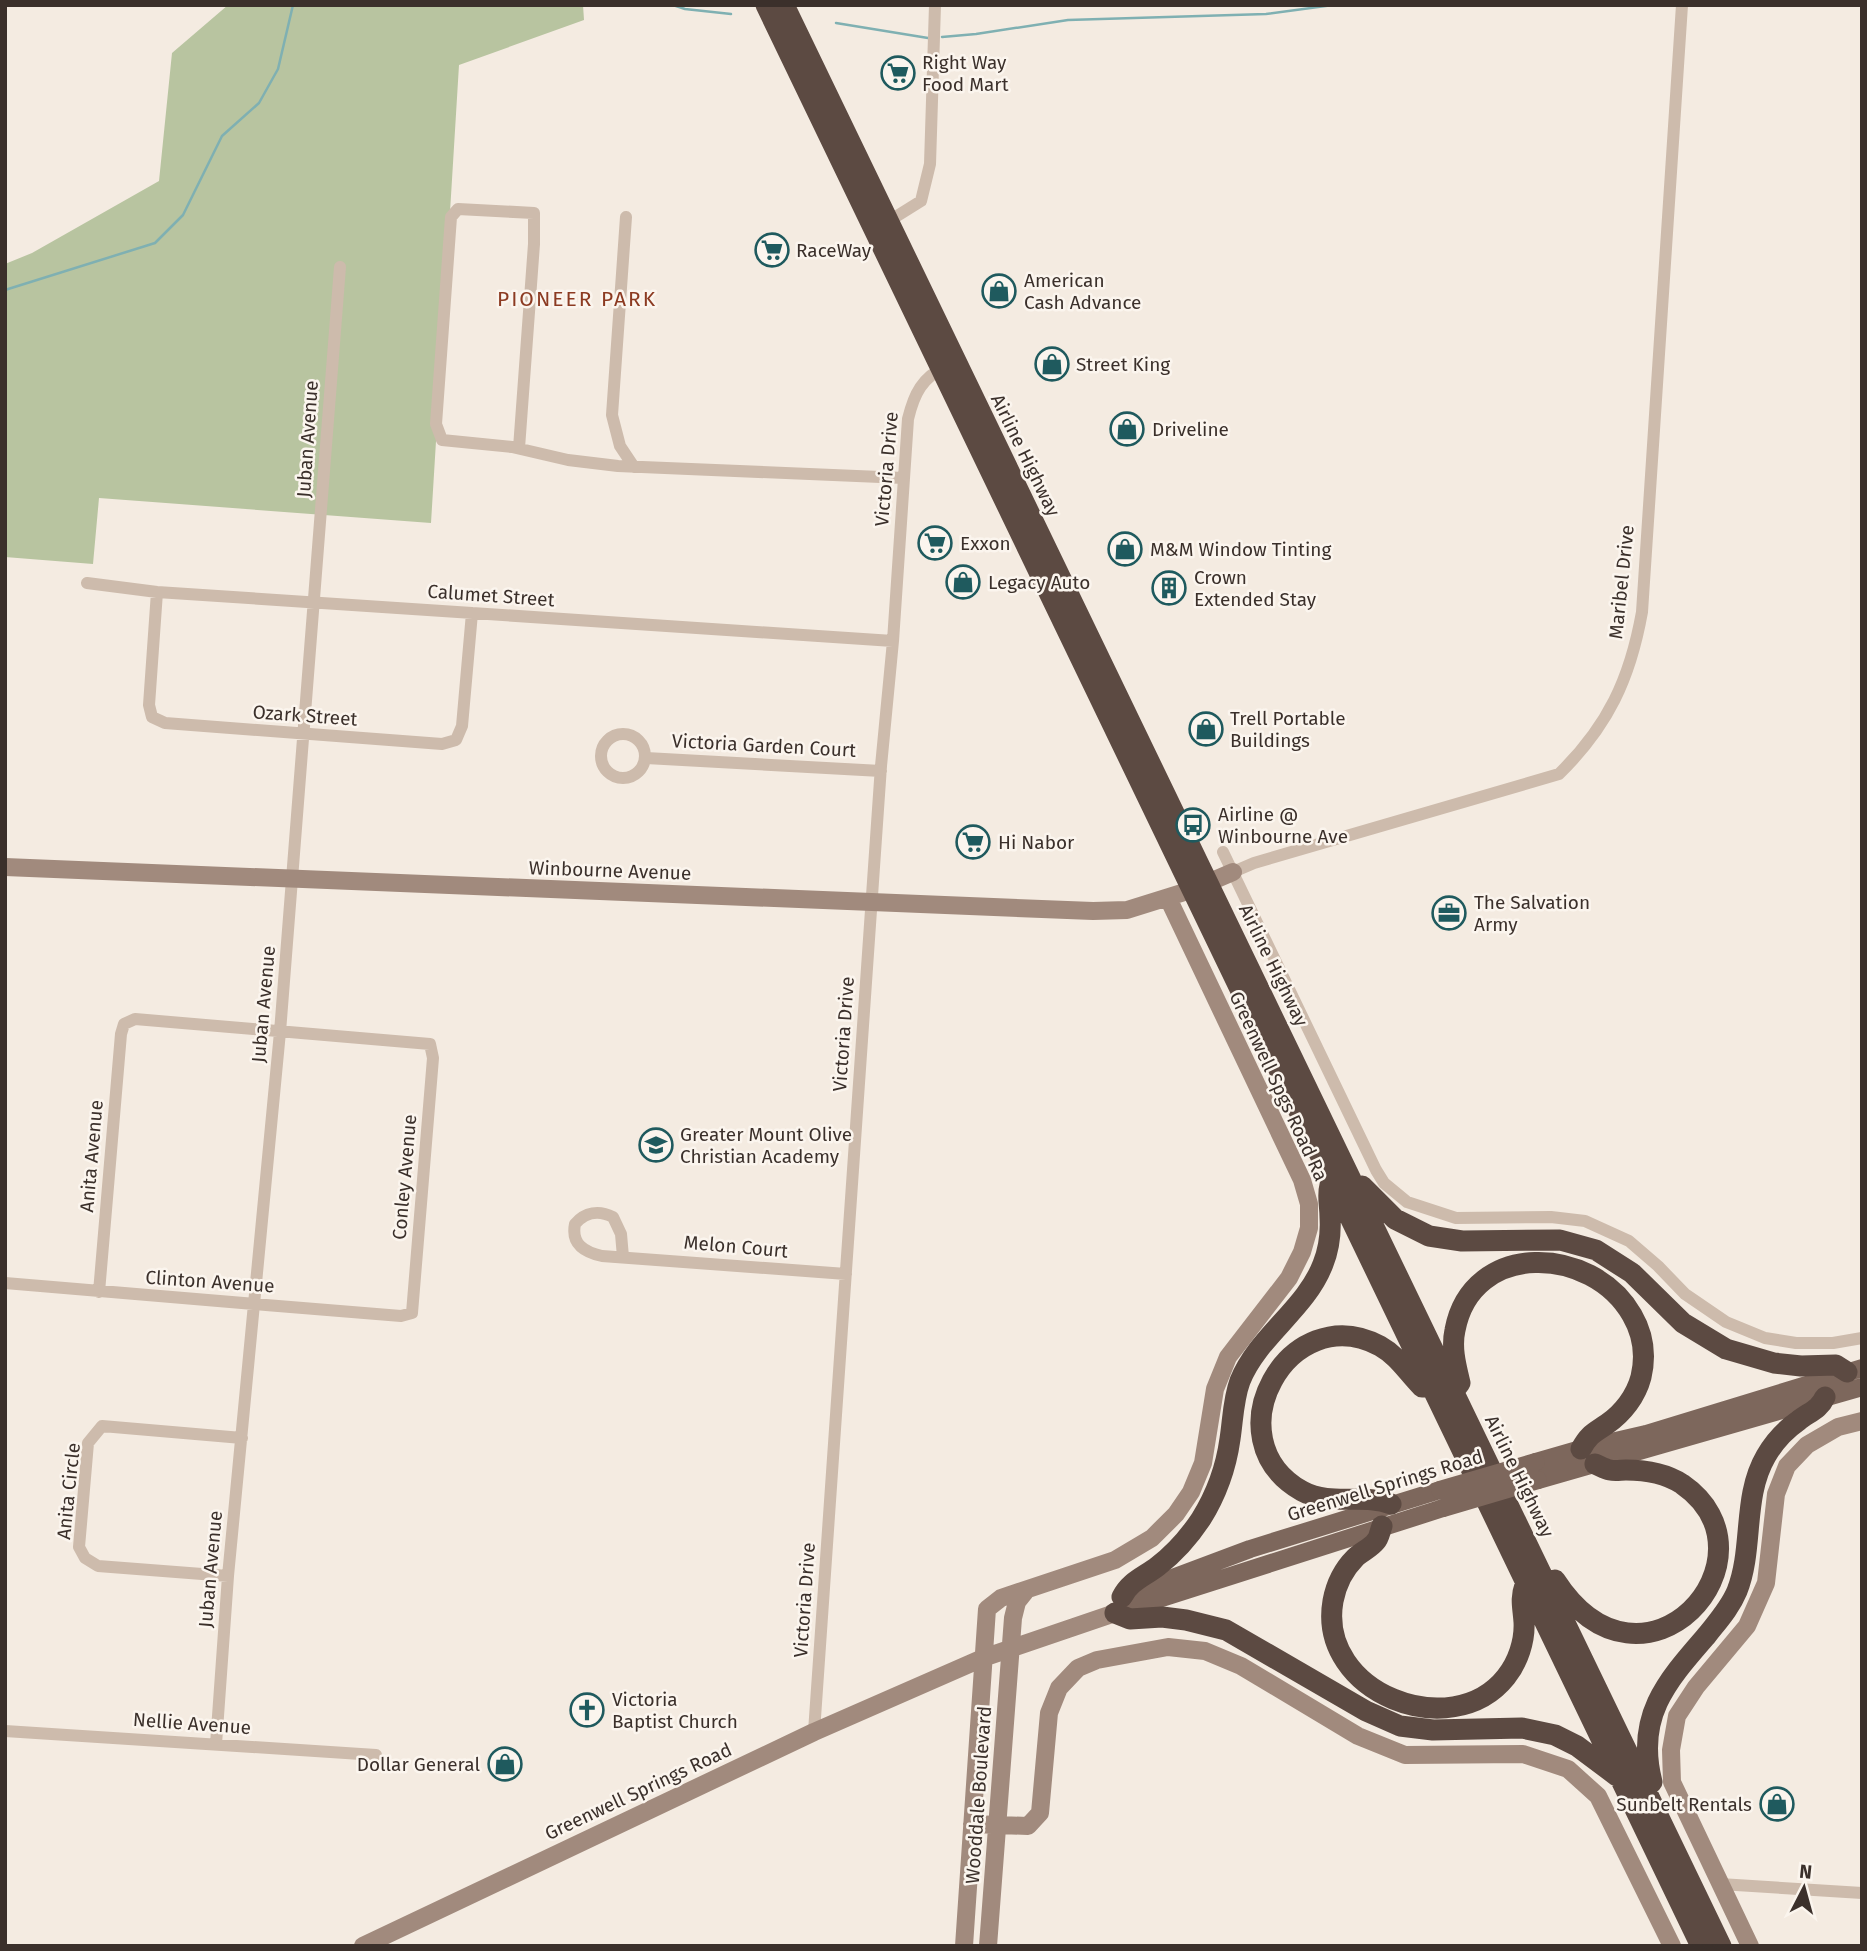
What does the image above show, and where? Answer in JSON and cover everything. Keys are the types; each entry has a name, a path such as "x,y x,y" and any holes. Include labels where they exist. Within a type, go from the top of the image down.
{"highway":[{"name":"Airline Highway","path":"766,5 801,58 1200,886 1353,1183 1443,1391"},
{"name":"Airline Highway","path":"784,5 801,58"},
{"name":"Airline Highway","path":"1200,886 1331,1180 1443,1391 1534,1579 1646,1790 1721,1946"},
{"path":"1331,1180 1327,1194 1330,1237 1323,1264 1308,1290 1256,1354 1243,1375 1236,1396 1226,1462 1212,1499 1181,1546 1128,1586 1119,1605 1129,1619 1172,1618 1217,1627 1244,1639 1366,1711 1400,1726 1422,1730 1522,1728 1555,1735 1577,1746 1619,1777"},
{"path":"1353,1183 1366,1187 1395,1219 1429,1236 1462,1241 1560,1240 1596,1250 1632,1273 1683,1323 1726,1349 1766,1362 1801,1366 1836,1365 1854,1370"},
{"path":"1382,1526 1376,1541 1354,1559 1340,1580 1333,1603 1332,1626 1337,1645 1348,1665 1368,1685 1394,1700 1429,1708 1466,1702 1499,1684 1513,1666 1522,1644 1524,1624 1520,1597 1534,1579 1553,1577 1577,1608 1594,1622 1607,1628 1629,1633 1650,1632 1672,1625 1693,1610 1708,1590 1716,1569 1718,1547 1710,1516 1697,1497 1681,1483 1662,1474 1611,1470 1588,1456 1587,1436 1608,1424 1627,1405 1638,1385 1643,1357 1639,1328 1613,1291 1584,1272 1554,1263 1525,1263 1497,1272 1479,1285 1461,1309 1454,1331 1454,1354 1460,1383 1443,1391 1421,1387 1397,1358 1378,1345 1360,1339 1339,1338 1315,1343 1292,1356 1277,1371 1265,1395 1261,1414 1264,1440 1270,1458 1285,1477 1301,1490 1322,1498 1342,1501 1377,1498 1391,1504"},
{"path":"1646,1790 1652,1782 1647,1742 1656,1703 1674,1673 1719,1620 1734,1597 1743,1571 1751,1500 1762,1463 1779,1437 1798,1420 1820,1408 1825,1397"},
{"name":"Airline Highway","path":"1534,1579 1619,1777 1702,1946"}],"main road":[{"name":"Greenwell Springs Road","path":"1119,1605 1250,1549 1391,1504 1441,1499 1538,1480 1588,1456 1646,1434 1854,1370"},
{"name":"Greenwell Springs Road","path":"1119,1605 1382,1526 1441,1499 1536,1462 1588,1456 1862,1387"}],"street":[{"path":"880,222 921,201 930,164 934,5"},
{"name":"Maribel Drive","path":"1200,886 1254,863 1559,774 1577,756 1611,710 1636,648 1642,612 1682,5"},
{"path":"519,448 534,213 458,209 451,217 436,424 442,440 519,448 568,460 634,467 904,478"},
{"path":"626,217 612,415 620,446 634,467"},
{"name":"Juban Avenue","path":"216,1744 252,1303 280,1032 305,735 340,267"},
{"name":"Victoria Drive","path":"814,1732 908,419 913,397 923,381 948,365"},
{"name":"Calumet Street","path":"87,583 157,592 893,641"},
{"name":"Ozark Street","path":"157,592 149,705 152,717 165,723 305,735 442,744 456,740 462,726 472,613"},
{"name":"Victoria Garden Court","path":"646,758 881,771"},
{"name":"Airline Highway","path":"1223,852 1376,1170 1384,1183 1407,1202 1456,1218 1551,1217 1585,1221 1629,1241 1685,1294 1727,1322 1765,1338 1796,1343 1833,1343 1862,1338"},
{"name":"Winbourne Avenue","path":"5,867 1093,911 1127,910 1200,886"},
{"name":"Greenwell Spgs Road Ra","path":"984,1658 988,1609 1001,1598 1115,1560 1152,1538 1176,1514 1191,1492 1203,1463 1215,1389 1228,1357 1289,1278 1302,1252 1309,1228 1309,1204 1302,1180 1168,898"},
{"name":"Anita Avenue","path":"99,1292 124,1024 135,1019 280,1032"},
{"name":"Conley Avenue","path":"280,1032 430,1044 433,1058 412,1313"},
{"name":"Melon Court","path":"624,1257 621,1234 613,1217 587,1214 575,1224 578,1244 585,1250 602,1256 846,1274"},
{"name":"Clinton Avenue","path":"5,1283 401,1316 412,1313"},
{"path":"1750,1946 1672,1782 1671,1750 1677,1716 1696,1687 1747,1626 1766,1583 1776,1494 1787,1466 1807,1445 1838,1427 1862,1420"},
{"name":"Anita Circle","path":"228,1576 99,1566 85,1558 79,1546 88,1443 102,1426 242,1438"},
{"path":"1011,1648 1017,1602 1025,1592"},
{"name":"Greenwell Springs Road","path":"363,1946 814,1732 984,1658 1119,1605"},
{"path":"972,1824 1028,1826 1040,1813 1049,1713 1059,1688 1078,1668 1097,1660 1168,1647 1205,1651 1241,1666 1358,1736 1405,1755 1523,1754 1568,1769 1598,1796 1672,1946"},
{"name":"Wooddale Boulevard","path":"988,1946 1011,1648"},
{"name":"Wooddale Boulevard","path":"964,1946 984,1658"},
{"path":"948,1674 962,1676 981,1693"},
{"name":"Nellie Avenue","path":"5,1731 376,1755"},
{"path":"1720,1884 1862,1893"}],"green space":[{"path":"228,5 583,5 584,20 459,65 431,523 99,498 93,564 5,557 5,264 32,253 159,181 172,53"}],"waterway":[{"path":"5,290 155,243 183,215 222,136 259,103 278,69 293,5"},
{"path":"673,5 685,9 731,14"},
{"path":"942,37 1068,20 1266,14 1333,5"},
{"path":"836,23 928,38"}],"place":[{"name":"Right Way Food Mart","path":"898,73"},
{"name":"RaceWay","path":"772,250"},
{"name":"American Cash Advance","path":"999,291"},
{"name":"Street King","path":"1052,364"},
{"name":"Driveline","path":"1127,429"},
{"name":"Exxon","path":"935,543"},
{"name":"M&M Window Tinting","path":"1125,549"},
{"name":"Legacy Auto","path":"963,582"},
{"name":"Crown Extended Stay","path":"1169,588"},
{"name":"Trell Portable Buildings","path":"1206,729"},
{"name":"Airline @ Winbourne Ave","path":"1193,825"},
{"name":"Hi Nabor","path":"973,842"},
{"name":"The Salvation Army","path":"1449,913"},
{"name":"Greater Mount Olive Christian Academy","path":"656,1145"},
{"name":"Victoria Baptist Church","path":"587,1710"},
{"name":"Dollar General","path":"505,1764"},
{"name":"Sunbelt Rentals","path":"1777,1804"}],"district":[{"name":"PIONEER PARK","path":"577,299"}]}
